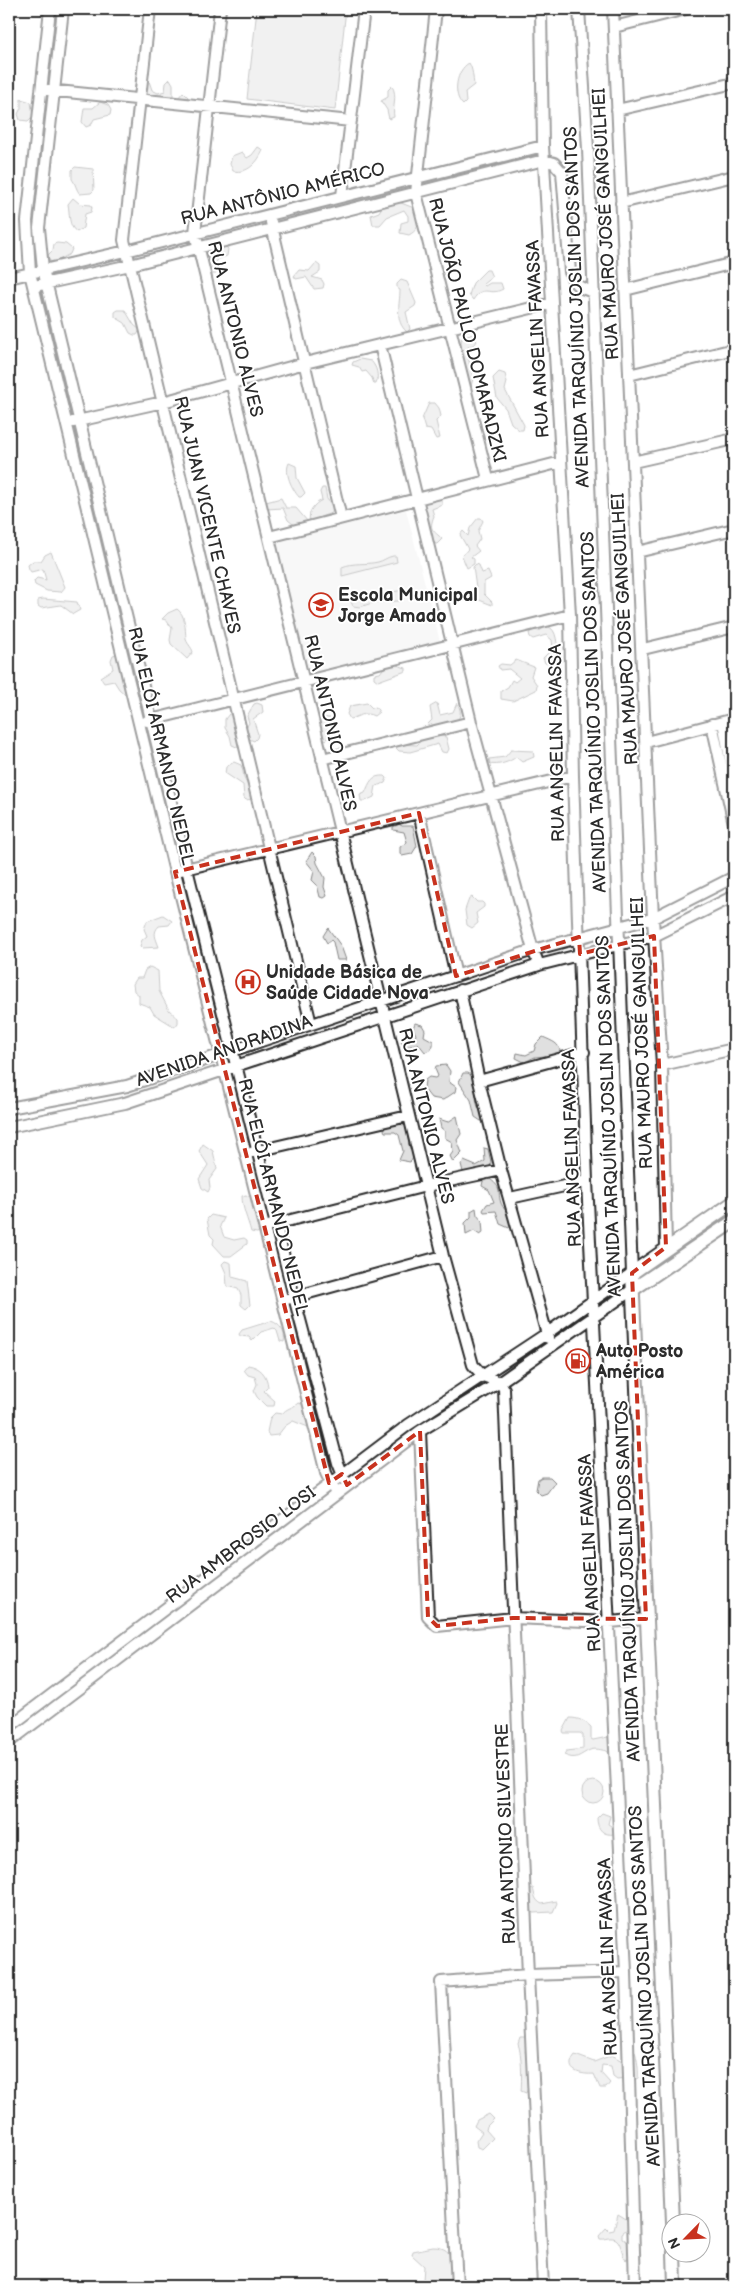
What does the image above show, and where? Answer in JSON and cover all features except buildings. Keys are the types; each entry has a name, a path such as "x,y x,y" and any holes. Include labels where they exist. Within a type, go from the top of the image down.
{"main road":[{"path":"632,1273 666,1247 734,1202"},
{"path":"632,1290 734,1221"},
{"name":"AVENIDA TARQUÍNIO JOSLIN DOS SANTOS","path":"632,1273 673,2212"},
{"path":"674,2262 675,2286"}],"street":[{"name":"RUA ELÓI ARMANDO NEDEL","path":"50,9 27,221 30,273 281,1300 330,1483 336,1494"},
{"name":"RUA ELÓI ARMANDO NEDEL","path":"63,9 39,228 43,269 187,869 294,1297 342,1474 347,1485"},
{"name":"RUA JUAN VICENTE CHAVES","path":"150,9 124,240 311,1024"},
{"name":"RUA ANTONIO ALVES","path":"220,9 195,234 443,1256 473,1365 483,1376"},
{"path":"342,196 364,9"},
{"name":"RUA JOÃO PAULO DOMARADZKI","path":"436,9 416,193 488,479"},
{"name":"RUA ANGELIN FAVASSA","path":"541,9 543,146 570,615 573,776 588,1181 626,1972 635,2286"},
{"name":"RUA MAURO JOSÉ GANGUILHEI","path":"613,9 653,918 662,1065 666,1247"},
{"path":"614,27 686,9"},
{"name":"AVENIDA TARQUÍNIO JOSLIN DOS SANTOS","path":"577,10 588,149 620,928 632,1273"},
{"path":"616,110 734,83"},
{"path":"42,90 351,121"},
{"name":"RUA ANTÔNIO AMÉRICO","path":"9,278 195,234 543,146"},
{"path":"544,160 554,164 562,172 570,272 573,281 579,288 594,292"},
{"name":"RUA ANTÔNIO AMÉRICO","path":"33,286 130,265 544,160"},
{"path":"621,203 734,176"},
{"path":"269,215 341,518"},
{"path":"625,290 734,263"},
{"path":"66,423 163,402 305,363 552,303"},
{"path":"380,345 471,722 533,950 539,965"},
{"path":"629,375 734,349"},
{"path":"633,462 734,439"},
{"path":"269,537 488,479 561,462"},
{"path":"637,552 734,528"},
{"path":"140,722 570,615"},
{"path":"642,649 734,627"},
{"path":"646,742 734,719"},
{"path":"322,759 471,722"},
{"path":"723,722 734,779"},
{"path":"712,724 734,824"},
{"path":"175,872 573,776"},
{"path":"419,813 456,976"},
{"path":"9,1108 127,1086 533,950 653,918 734,877"},
{"name":"AVENIDA ANDRADINA","path":"9,1127 125,1103 237,1064 539,965 654,936 734,896"},
{"path":"460,990 479,1081 501,1170 546,1334 552,1346"},
{"path":"662,1065 734,1049"},
{"path":"479,1081 584,1052"},
{"path":"246,1154 408,1116"},
{"path":"263,1227 426,1186 501,1170"},
{"path":"510,1198 588,1181"},
{"path":"281,1300 443,1256"},
{"name":"RUA AMBROSIO LOSI","path":"9,1728 408,1425 546,1334 632,1273"},
{"name":"RUA AMBROSIO LOSI","path":"9,1742 420,1431 500,1382 632,1290"},
{"path":"483,1376 500,1382"},
{"name":"RUA ANTONIO SILVESTRE","path":"500,1382 504,1389 528,1976 543,2286"},
{"path":"420,1431 428,1617 437,1626 513,1618 609,1622 646,1619"},
{"path":"457,2286 442,1982 626,1972"}],"highlighted area":[{"path":"419,813 456,976 579,937 580,954 654,936 666,1247 632,1273 646,1619 513,1618 437,1626 428,1617 420,1431 347,1485 342,1474 329,1483 175,872"}],"shaded area":[{"path":"257,9 346,9 335,110 247,99"},
{"path":"469,63 474,85 465,92 466,102 463,105 457,95 457,83 461,71"},
{"path":"170,79 173,84 173,97 178,98 183,92 188,97 187,101 148,98 145,95 146,81 149,81 152,90 158,93 165,91 166,83"},
{"path":"392,86 395,94 394,117 389,119 387,110 381,101 388,97 388,90"},
{"path":"21,99 31,102 33,116 28,121 20,120 18,114 21,108"},
{"path":"100,102 108,105 111,110 110,115 94,119 91,125 86,127 82,122 84,108 93,108"},
{"path":"258,147 263,150 252,166 243,171 233,171 230,164 232,156 242,152 247,158"},
{"path":"75,167 93,169 94,190 91,193 80,194 72,179 72,170"},
{"path":"73,198 80,204 91,205 92,208 91,212 85,214 83,228 77,232 72,227 69,216 68,204"},
{"path":"396,201 414,208 418,226 409,235 400,233 401,223 408,221 408,216 404,210 387,217 380,225 373,225 371,215 379,212 384,203"},
{"path":"54,244 66,244 72,249 70,254 53,263 49,260 48,255 53,250"},
{"path":"225,246 228,249 227,256 219,259 214,264 216,274 209,274 208,254"},
{"path":"316,263 320,266 320,272 312,277 322,280 324,284 323,288 314,289 306,277 296,279 294,276 299,270 309,271"},
{"path":"486,270 489,270 492,277 483,284 485,286 490,283 501,283 503,289 494,292 480,292 473,300 469,295 473,283"},
{"path":"401,280 407,282 416,303 415,306 406,312 410,329 407,332 400,323 399,318 400,290 397,288 397,284"},
{"path":"125,310 134,325 140,330 137,335 130,333 125,323 115,317 115,312"},
{"path":"471,334 477,341 468,347 467,351 473,379 471,386 464,370 461,340 463,336"},
{"path":"360,359 373,363 377,375 376,384 374,384 366,371 362,372 359,367 352,365 353,362"},
{"path":"499,372 505,374 507,382 505,390 524,425 523,430 519,430 511,423 506,409 497,398 493,378"},
{"path":"429,403 435,403 439,408 441,416 436,421 440,438 436,439 431,430 425,429 422,419"},
{"path":"289,463 296,466 297,478 305,493 301,497 296,494 291,485 287,471"},
{"path":"322,488 325,488 327,499 333,507 332,513 320,517 314,523 310,522 309,515 312,509 322,500 320,492"},
{"path":"281,498 286,508 296,508 308,522 298,528 288,520 283,508 267,509 266,502"},
{"path":"442,499 442,505 432,509 434,516 432,527 442,539 437,544 431,543 422,505 429,501"},
{"path":"406,510 440,642 308,674 275,542"},
{"path":"478,518 481,518 483,521 478,531 480,539 475,546 479,551 471,557 474,559 474,564 467,568 462,556 468,549 460,535 463,531 468,536 470,528"},
{"path":"51,552 65,587 61,592 47,591 35,585 34,581 37,578 46,580 43,569 31,572 28,565 33,561 41,561 45,555"},
{"path":"396,556 397,562 342,576 342,567 378,562"},
{"path":"476,564 479,565 482,573 488,571 491,578 484,582 484,594 492,602 492,605 468,594 476,588 473,567"},
{"path":"403,590 406,596 400,601 375,602 360,607 353,606 351,602 356,599"},
{"path":"38,600 77,602 80,610 73,614 61,605 41,608 38,606"},
{"path":"177,609 184,618 186,640 193,652 187,659 171,644 172,628 166,620 162,619 168,613"},
{"path":"547,626 555,634 560,655 549,664 545,663 543,658 553,648 552,640 546,635 533,639 529,633 534,630 539,631"},
{"path":"113,655 120,655 120,667 129,691 126,695 114,681 104,683 100,677 113,669 111,660"},
{"path":"516,660 534,667 531,676 537,685 536,690 513,701 501,699 501,691 508,687 512,680 515,682 520,678 509,669 500,670 498,666 501,664 510,665"},
{"path":"394,664 406,668 406,671 378,681 374,678 374,674 380,673 386,665"},
{"path":"367,703 372,708 376,707 379,712 374,716 365,714 350,719 347,714 350,706"},
{"path":"437,703 440,715 453,712 457,703 460,711 458,719 430,727 428,724 432,720 430,707"},
{"path":"254,704 262,705 263,712 253,719 258,734 254,741 247,738 245,729 249,723 247,716"},
{"path":"229,714 233,714 239,748 232,745 230,736 225,728 225,719"},
{"path":"320,717 330,718 333,727 332,733 326,740 321,736 318,720"},
{"path":"435,735 446,737 449,749 447,753 442,752 438,744 410,752 399,751 395,747 396,744 417,745 423,739"},
{"path":"511,750 533,751 534,757 522,762 516,757 504,763 490,764 489,759 505,757"},
{"path":"234,762 241,765 245,780 253,796 252,799 246,800 244,798 243,785 225,773 226,767"},
{"path":"385,776 387,778 385,783 376,786 374,797 361,801 360,795 365,793 372,780"},
{"path":"399,824 402,826 413,826 417,846 412,854 402,856 400,853 400,847 407,842 404,832 393,830 393,827"},
{"path":"312,852 316,856 317,863 325,878 324,887 327,896 324,898 320,897 317,885 312,880 314,871 306,861"},
{"path":"472,897 477,902 482,902 484,907 476,913 478,923 472,928 467,925 465,910 469,899"},
{"path":"163,915 172,921 169,925 159,926 156,931 155,936 159,947 142,948 140,946 142,940 147,936 144,929 147,921"},
{"path":"328,928 341,946 346,960 337,960 333,942 331,940 327,943 323,936"},
{"path":"150,967 158,971 159,991 169,1010 178,1018 178,1023 175,1027 154,1014 150,1007 139,1003 139,995 134,991 133,984 137,978 142,978 145,970"},
{"path":"415,1023 422,1025 425,1030 424,1036 433,1041 432,1047 425,1052 418,1043 408,1047 401,1042 405,1036 414,1038 416,1035 413,1028"},
{"path":"543,1037 559,1047 560,1054 535,1057 524,1062 516,1058 517,1053 526,1055 534,1051 536,1044"},
{"path":"446,1065 450,1071 449,1082 456,1087 455,1092 443,1100 431,1098 424,1089 425,1080 429,1077 435,1078 438,1076 435,1069 436,1066"},
{"path":"463,1073 468,1073 475,1081 477,1104 485,1117 484,1120 481,1121 475,1117 471,1100 459,1082"},
{"path":"457,1116 461,1134 457,1140 462,1153 453,1162 450,1156 453,1152 452,1142 445,1138 445,1131 441,1128 439,1119 448,1122"},
{"path":"397,1123 406,1126 409,1145 415,1156 410,1162 399,1160 403,1151 399,1135 395,1132 385,1132 384,1130 385,1126"},
{"path":"203,1144 213,1151 217,1169 209,1180 210,1188 208,1192 202,1188 199,1179 208,1165 199,1151"},
{"path":"484,1148 488,1149 491,1162 490,1168 463,1172 461,1164 464,1161 476,1166 485,1161"},
{"path":"487,1179 494,1182 498,1188 501,1203 511,1220 509,1228 500,1224 496,1211 484,1212 483,1210 487,1204 494,1202 489,1190 482,1186 483,1181"},
{"path":"246,1195 253,1198 252,1210 258,1214 262,1230 257,1233 251,1232 244,1210 242,1196"},
{"path":"476,1208 477,1215 482,1221 483,1233 480,1235 474,1231 466,1235 465,1223 471,1217 471,1211"},
{"path":"211,1215 224,1218 220,1226 224,1237 234,1240 244,1238 247,1240 247,1244 231,1256 224,1256 213,1244 214,1239 210,1235 207,1219"},
{"path":"225,1261 231,1263 232,1277 247,1281 250,1305 246,1309 241,1305 241,1295 238,1289 227,1286 226,1273 222,1264"},
{"path":"271,1321 282,1329 284,1342 280,1341 274,1328 261,1332 252,1341 249,1337 240,1336 239,1334 242,1330"},
{"path":"248,1365 256,1367 264,1375 268,1387 264,1391 275,1401 274,1406 266,1406 257,1397 254,1391 257,1384 255,1377 248,1375 244,1370"},
{"path":"298,1403 302,1404 313,1424 308,1427 293,1421 285,1426 278,1435 269,1436 267,1432 270,1418 275,1413 282,1414 285,1410"},
{"path":"550,1477 555,1482 547,1493 541,1495 536,1490 538,1479"},
{"path":"570,1718 581,1720 591,1727 591,1739 593,1740 608,1737 616,1730 612,1757 607,1751 596,1749 575,1757 564,1755 566,1751 583,1749 583,1735 580,1733 564,1733 563,1731"},
{"path":"593,1781 601,1784 604,1792 601,1800 593,1803 585,1800 582,1792 585,1784"},
{"path":"602,1813 610,1816 608,1824 617,1830 615,1834 604,1833 598,1825 597,1818"},
{"path":"533,1888 536,1899 542,1904 556,1901 553,1912 533,1913 529,1898 530,1889"},
{"path":"520,2038 525,2038 527,2043 525,2052 530,2071 526,2093 521,2091 522,2074 518,2044"},
{"path":"632,2046 638,2066 638,2078 632,2081 627,2078 617,2079 613,2076 611,2066 602,2065 601,2073 610,2083 606,2088 600,2088 594,2074 580,2073 572,2069 571,2065 575,2055 594,2062 612,2055 622,2061 625,2049"},
{"path":"489,2114 494,2119 487,2126 486,2130 493,2138 482,2149 477,2147 476,2141 482,2132 474,2126 477,2120"},
{"path":"618,2214 631,2222 631,2226 622,2233 622,2238 628,2242 631,2256 626,2260 616,2239 600,2239 599,2236 606,2228 609,2231 614,2230"},
{"path":"433,2247 441,2248 450,2255 454,2286 441,2286 442,2283 439,2280 423,2280 424,2266 412,2255 413,2251"}],"place":[{"name":"Escola Municipal Jorge Amado","path":"321,605"},
{"name":"Unidade Básica de Saúde Cidade Nova","path":"248,982"},
{"name":"Auto Posto América","path":"578,1361"}]}
